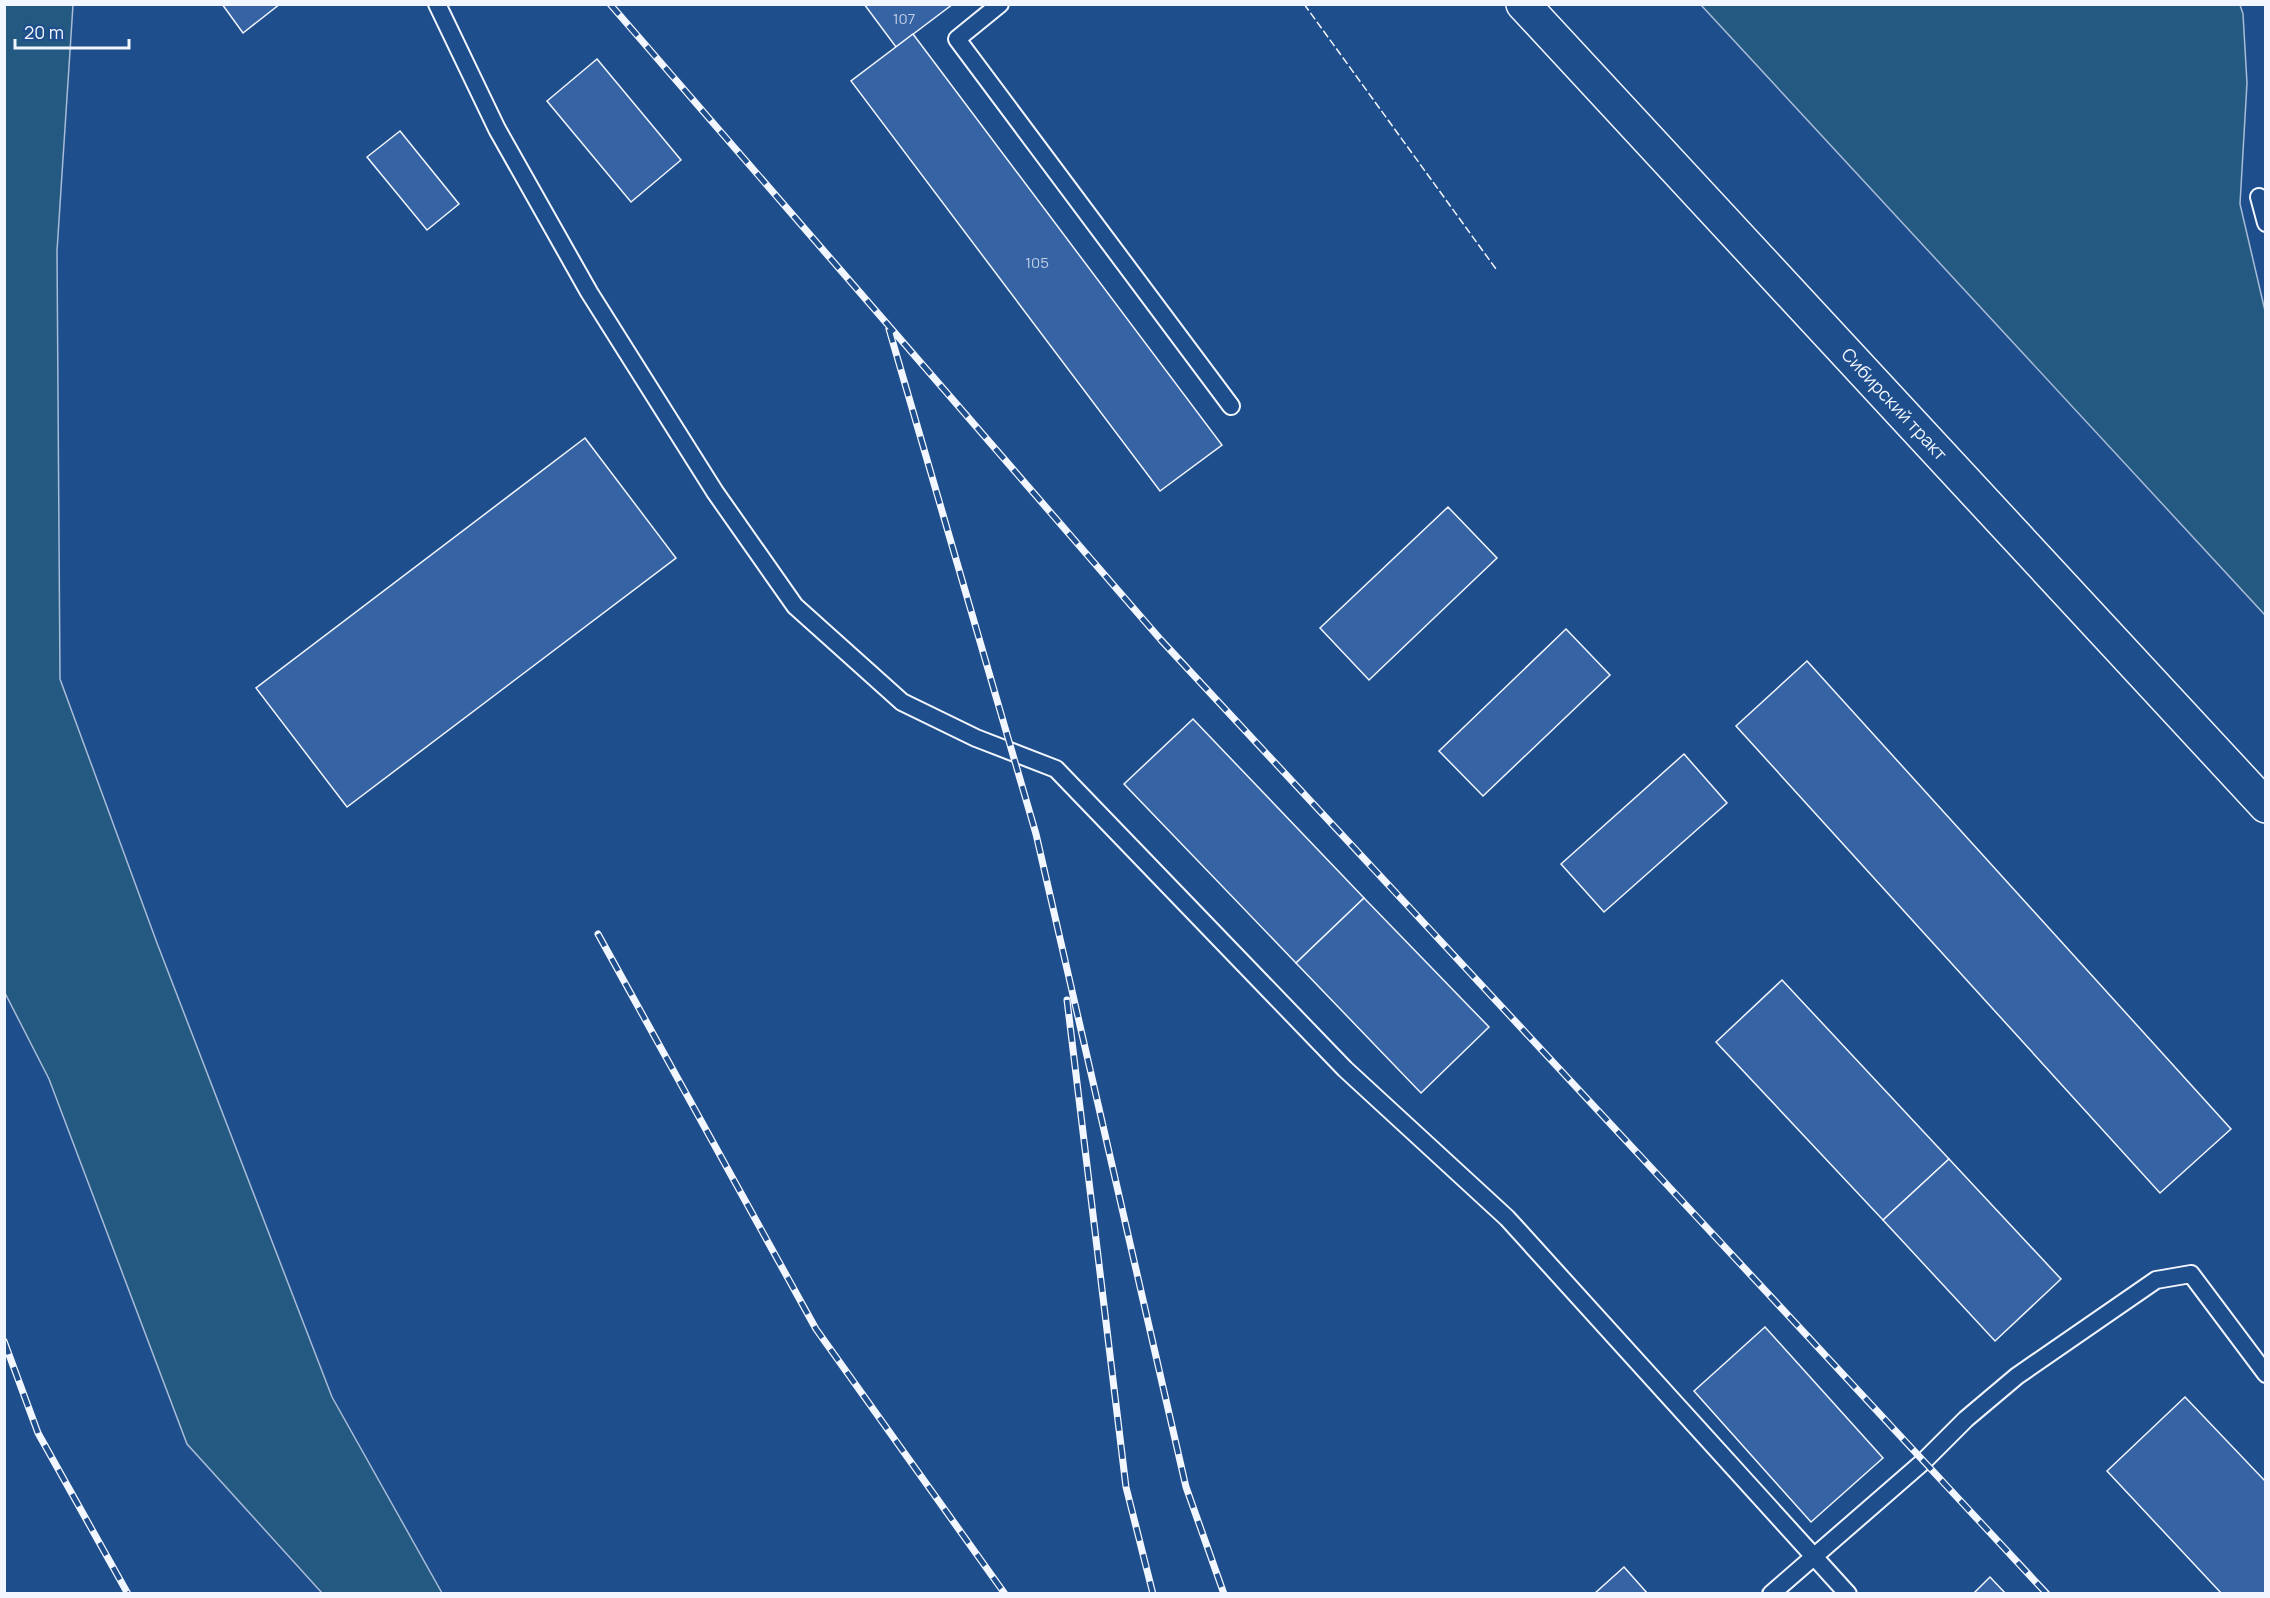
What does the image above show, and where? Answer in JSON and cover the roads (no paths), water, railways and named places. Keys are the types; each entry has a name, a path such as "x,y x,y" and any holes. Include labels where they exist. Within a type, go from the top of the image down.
{"main road":[{"name":"Сибирский тракт","path":"1523,4 2265,806"}],"lane":[{"path":"437,4 497,129 589,292 715,492 795,606 902,702 976,738 1056,769 1345,1069 1507,1218 1848,1593"},
{"path":"1000,4 957,39 1231,406"},
{"path":"2259,197 2265,223"},
{"path":"1771,1593 1924,1461 1966,1419 2017,1376 2156,1280 2191,1274 2265,1374"}],"railway":[{"path":"610,4 1161,640 2047,1594"},
{"path":"889,329 1036,834 1186,1487 1224,1594"},
{"path":"598,934 816,1329 1005,1594"},
{"path":"1067,1000 1126,1487 1153,1594"},
{"path":"4,1341 38,1433 128,1594"}]}
